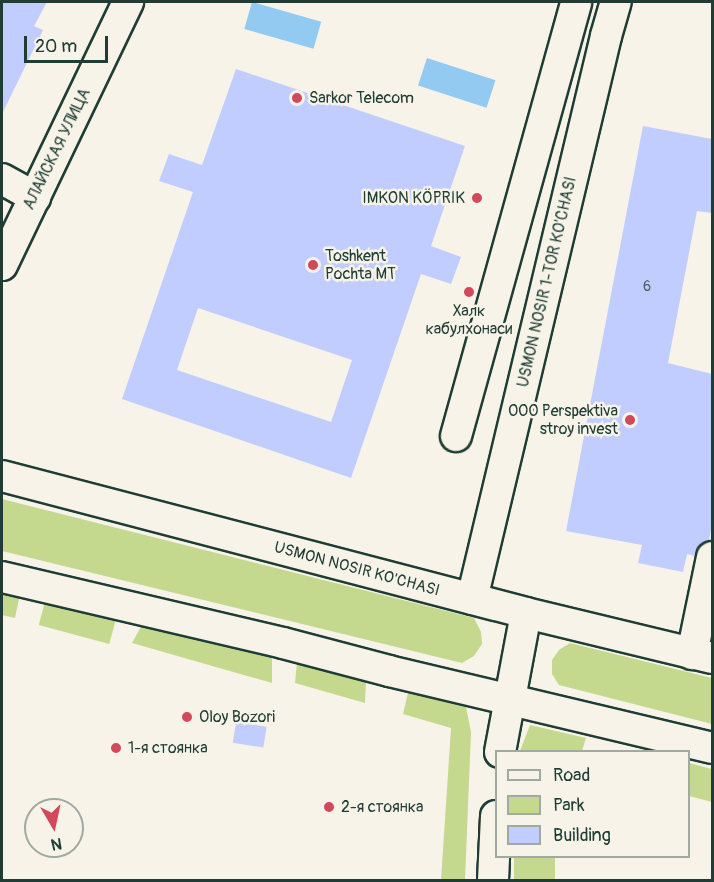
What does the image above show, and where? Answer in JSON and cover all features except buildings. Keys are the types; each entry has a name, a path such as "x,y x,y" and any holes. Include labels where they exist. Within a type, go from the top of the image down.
{"street":[{"name":"АЛАЙСКАЯ УЛИЦА","path":"2,265 128,2"},
{"path":"456,436 576,2"},
{"name":"USMON NOSIR 1-TOR KO'CHASI","path":"472,599 616,2"},
{"path":"2,179 35,196"},
{"name":"USMON NOSIR KO'CHASI","path":"2,476 526,613 702,656"},
{"path":"702,656 712,557"},
{"path":"2,577 284,643 389,671 712,748"},
{"path":"500,750 508,699 526,613"},
{"path":"493,880 495,837"}],"green space":[{"path":"2,499 474,618 481,632 482,644 474,656 462,663 2,551"},
{"path":"2,589 20,594 15,618 2,615"},
{"path":"46,598 117,617 109,644 39,625"},
{"path":"143,623 272,656 272,683 132,643"},
{"path":"570,643 712,678 712,724 559,685 552,674 552,660 559,650"},
{"path":"297,662 366,681 365,703 295,683"},
{"path":"408,693 466,707 471,732 465,880 441,880 451,728 403,714"},
{"path":"530,725 586,738 582,750 520,750"},
{"path":"690,763 712,769 712,802 690,796"},
{"path":"514,858 555,858 555,880 514,880"}],"water":[{"path":"252,2 321,22 313,49 244,29"},
{"path":"427,58 495,80 487,108 418,86"}],"place":[{"name":"Sarkor Telecom","path":"297,98"},
{"name":"IMKON KÖPRIK","path":"477,198"},
{"name":"Toshkent Pochta MT","path":"313,265"},
{"name":"Халк кабулхонаси","path":"469,292"},
{"name":"ООО Perspektiva stroy invest","path":"630,420"},
{"name":"Oloy Bozori","path":"187,717"},
{"name":"1-я стоянка","path":"116,748"},
{"name":"2-я стоянка","path":"329,807"}]}
